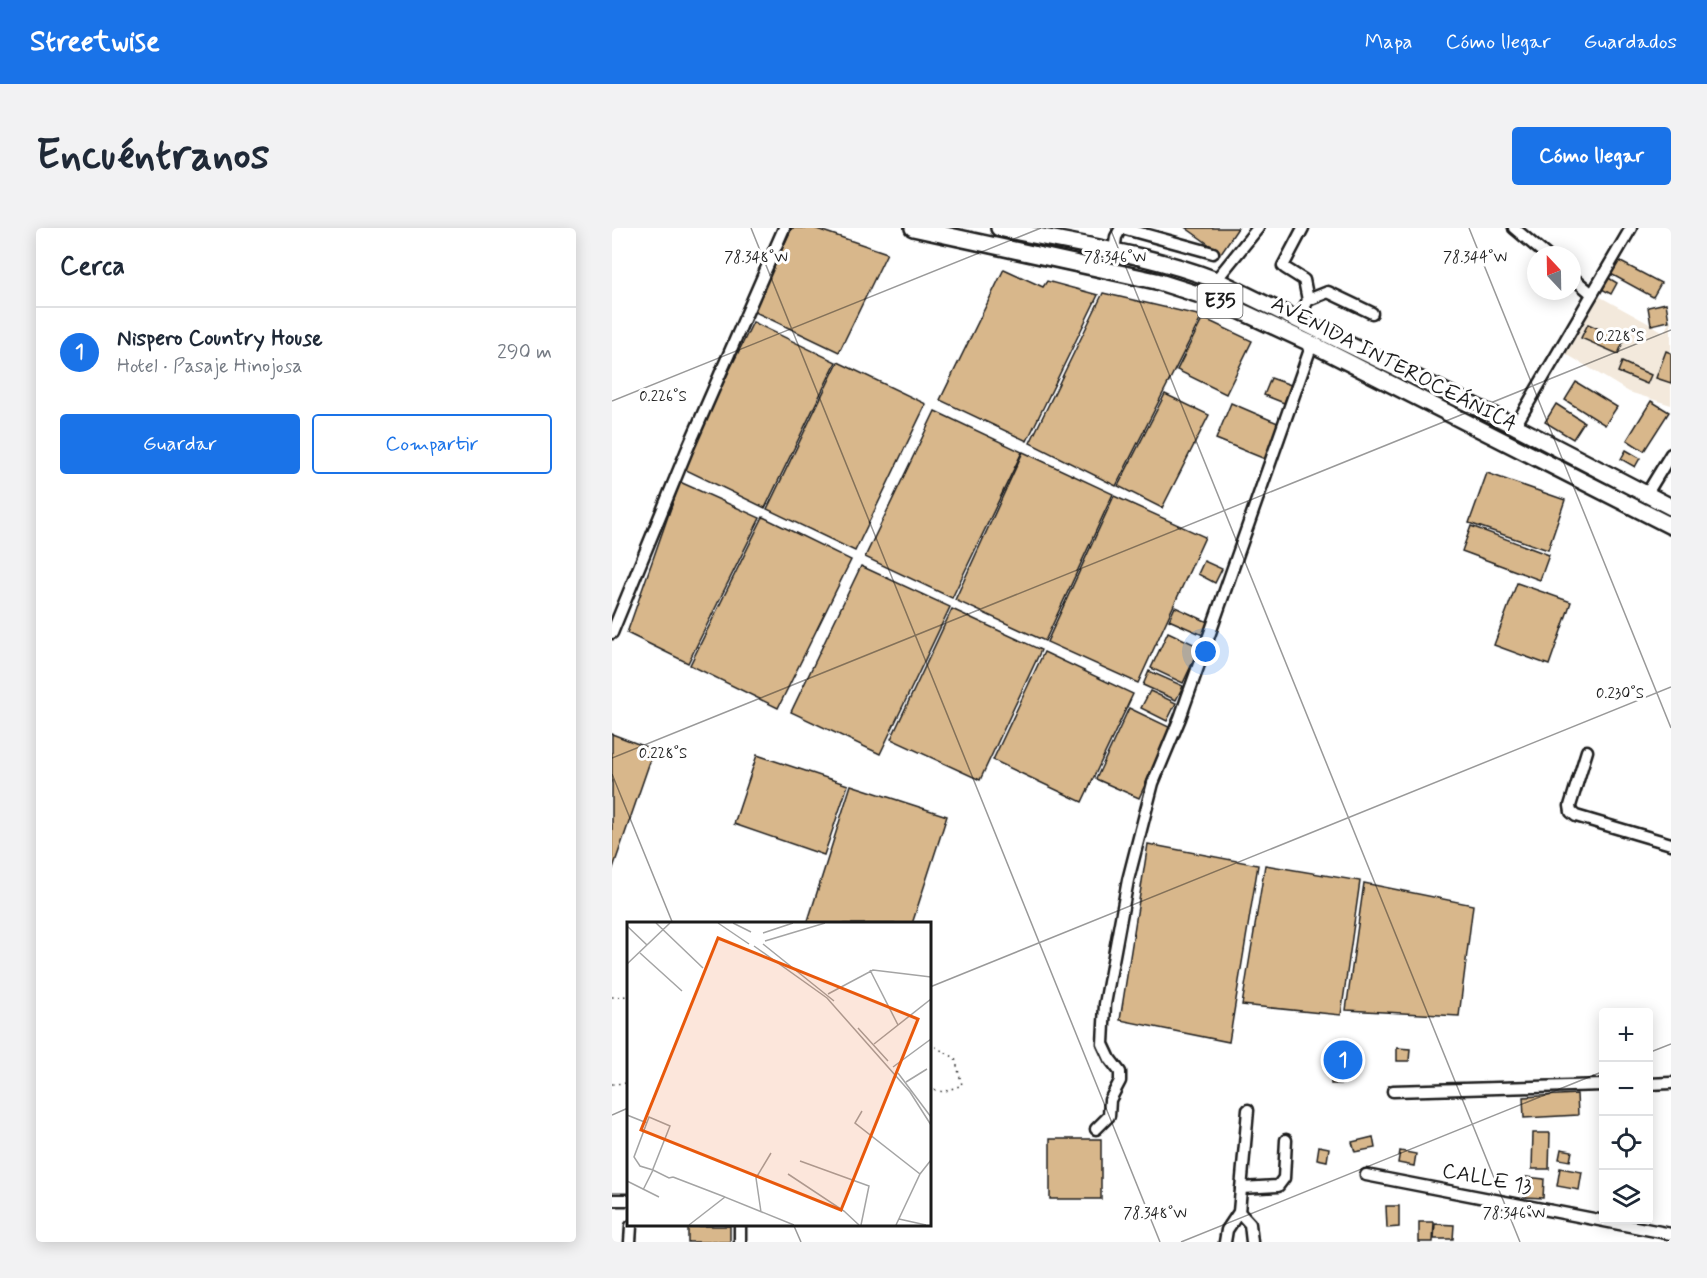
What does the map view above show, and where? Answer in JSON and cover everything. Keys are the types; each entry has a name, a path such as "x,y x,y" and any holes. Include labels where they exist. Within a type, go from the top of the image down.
{"highway":[{"name":"AVENIDA INTEROCEÁNICA","path":"913,228 1156,281 1219,301 1312,344 1671,526"},
{"name":"AVENIDA INTEROCEÁNICA","path":"999,228 1114,251 1184,268 1216,280 1515,426 1671,507"}],"street":[{"path":"612,633 687,450 784,228"},
{"path":"1114,251 1116,237 1121,228 1213,253"},
{"path":"1216,280 1258,228"},
{"path":"1303,228 1283,266 1304,280 1372,313"},
{"path":"1514,228 1535,246"},
{"path":"1515,426 1631,228"},
{"path":"1298,320 1308,300 1304,280"},
{"path":"1581,285 1592,294"},
{"path":"1308,300 1328,292"},
{"path":"1096,1129 1108,1116 1110,1100 1120,1081 1120,1072 1110,1059 1103,1044 1105,1004 1128,880 1153,783 1180,718 1312,344"},
{"path":"1646,495 1671,454"},
{"path":"1587,752 1570,806 1572,812 1576,816 1671,844"},
{"path":"1653,1084 1671,1083"},
{"path":"1393,1091 1599,1085"},
{"path":"1225,1242 1227,1230 1239,1212 1248,1110"},
{"path":"1241,1188 1278,1186 1281,1183 1284,1178 1286,1140"},
{"name":"CALLE 13","path":"1366,1175 1671,1234"},
{"path":"1239,1212 1250,1224 1252,1242"},
{"path":"630,1242 631,1227"}],"path":[{"path":"612,997 627,996"},
{"path":"932,1045 955,1058 962,1085 944,1092 932,1089"},
{"path":"612,1084 627,1083"}],"shaded area":[{"path":"1595,294 1664,332 1671,319 1671,405 1629,392 1563,352"}],"building":[{"path":"792,228 814,228 887,253 839,352 753,311"},
{"path":"1186,228 1238,228 1221,253"},
{"path":"1617,260 1661,283 1653,297 1609,273"},
{"path":"1004,269 1043,287 1047,281 1098,295 1027,441 940,400"},
{"path":"1607,277 1617,283 1611,294 1600,288"},
{"path":"1103,293 1202,316 1116,486 1030,443"},
{"path":"1666,303 1669,321 1651,325 1648,307"},
{"path":"1203,318 1252,341 1226,394 1177,370"},
{"path":"753,322 836,362 765,508 682,468"},
{"path":"1588,324 1624,340 1618,354 1581,338"},
{"path":"1666,351 1671,353 1671,383 1656,378"},
{"path":"838,362 926,404 855,551 767,509"},
{"path":"1622,362 1651,375 1647,384 1618,372"},
{"path":"1271,378 1291,385 1284,403 1264,395"},
{"path":"1576,382 1617,407 1605,425 1565,400"},
{"path":"1165,394 1209,415 1162,508 1118,486"},
{"path":"1651,401 1669,412 1644,451 1627,440"},
{"path":"1231,403 1280,424 1265,459 1216,439"},
{"path":"1556,404 1584,422 1573,439 1545,422"},
{"path":"935,411 1022,452 952,598 865,557"},
{"path":"1626,450 1640,458 1635,467 1621,459"},
{"path":"1023,452 1113,494 1045,641 955,600"},
{"path":"1487,473 1565,500 1548,550 1469,523"},
{"path":"680,482 760,518 688,663 627,633"},
{"path":"1114,496 1205,537 1138,683 1047,642"},
{"path":"763,517 851,560 778,708 690,665"},
{"path":"1471,526 1549,555 1540,580 1462,551"},
{"path":"1204,561 1222,569 1215,583 1198,574"},
{"path":"861,566 950,607 880,754 791,712"},
{"path":"1517,583 1571,602 1549,665 1494,645"},
{"path":"1175,607 1210,623 1205,636 1169,620"},
{"path":"952,609 1041,650 980,780 891,739"},
{"path":"1168,632 1200,647 1183,683 1151,668"},
{"path":"1044,652 1133,694 1082,802 993,760"},
{"path":"1149,671 1183,686 1176,700 1143,685"},
{"path":"1150,691 1176,703 1167,721 1141,708"},
{"path":"1129,708 1171,728 1139,798 1096,779"},
{"path":"612,734 654,750 612,871"},
{"path":"757,755 848,785 824,855 734,824"},
{"path":"851,785 947,816 913,922 808,922"},
{"path":"1148,844 1258,865 1229,1042 1120,1020"},
{"path":"1265,865 1360,881 1341,1015 1242,1005"},
{"path":"1364,883 1473,905 1459,1016 1346,1010"},
{"path":"1397,1048 1410,1049 1409,1061 1397,1061"},
{"path":"1331,1053 1343,1053 1343,1084 1331,1084"},
{"path":"1577,1094 1578,1115 1524,1118 1523,1097"},
{"path":"1533,1133 1550,1133 1549,1169 1532,1169"},
{"path":"1373,1137 1375,1148 1355,1152 1352,1142"},
{"path":"1050,1139 1101,1139 1101,1199 1050,1199"},
{"path":"1319,1146 1329,1148 1327,1161 1317,1159"},
{"path":"1561,1149 1572,1151 1570,1161 1559,1159"},
{"path":"1400,1151 1416,1154 1414,1166 1398,1163"},
{"path":"1560,1168 1582,1172 1579,1190 1557,1186"},
{"path":"1526,1177 1544,1179 1543,1198 1524,1197"},
{"path":"1386,1206 1399,1206 1399,1227 1387,1228"},
{"path":"1419,1222 1434,1222 1433,1242 1419,1242"},
{"path":"1435,1224 1454,1225 1453,1239 1434,1239"},
{"path":"688,1227 730,1227 730,1242 688,1242"}],"place":[{"name":"Nispero Country House","path":"1343,1060"}]}
